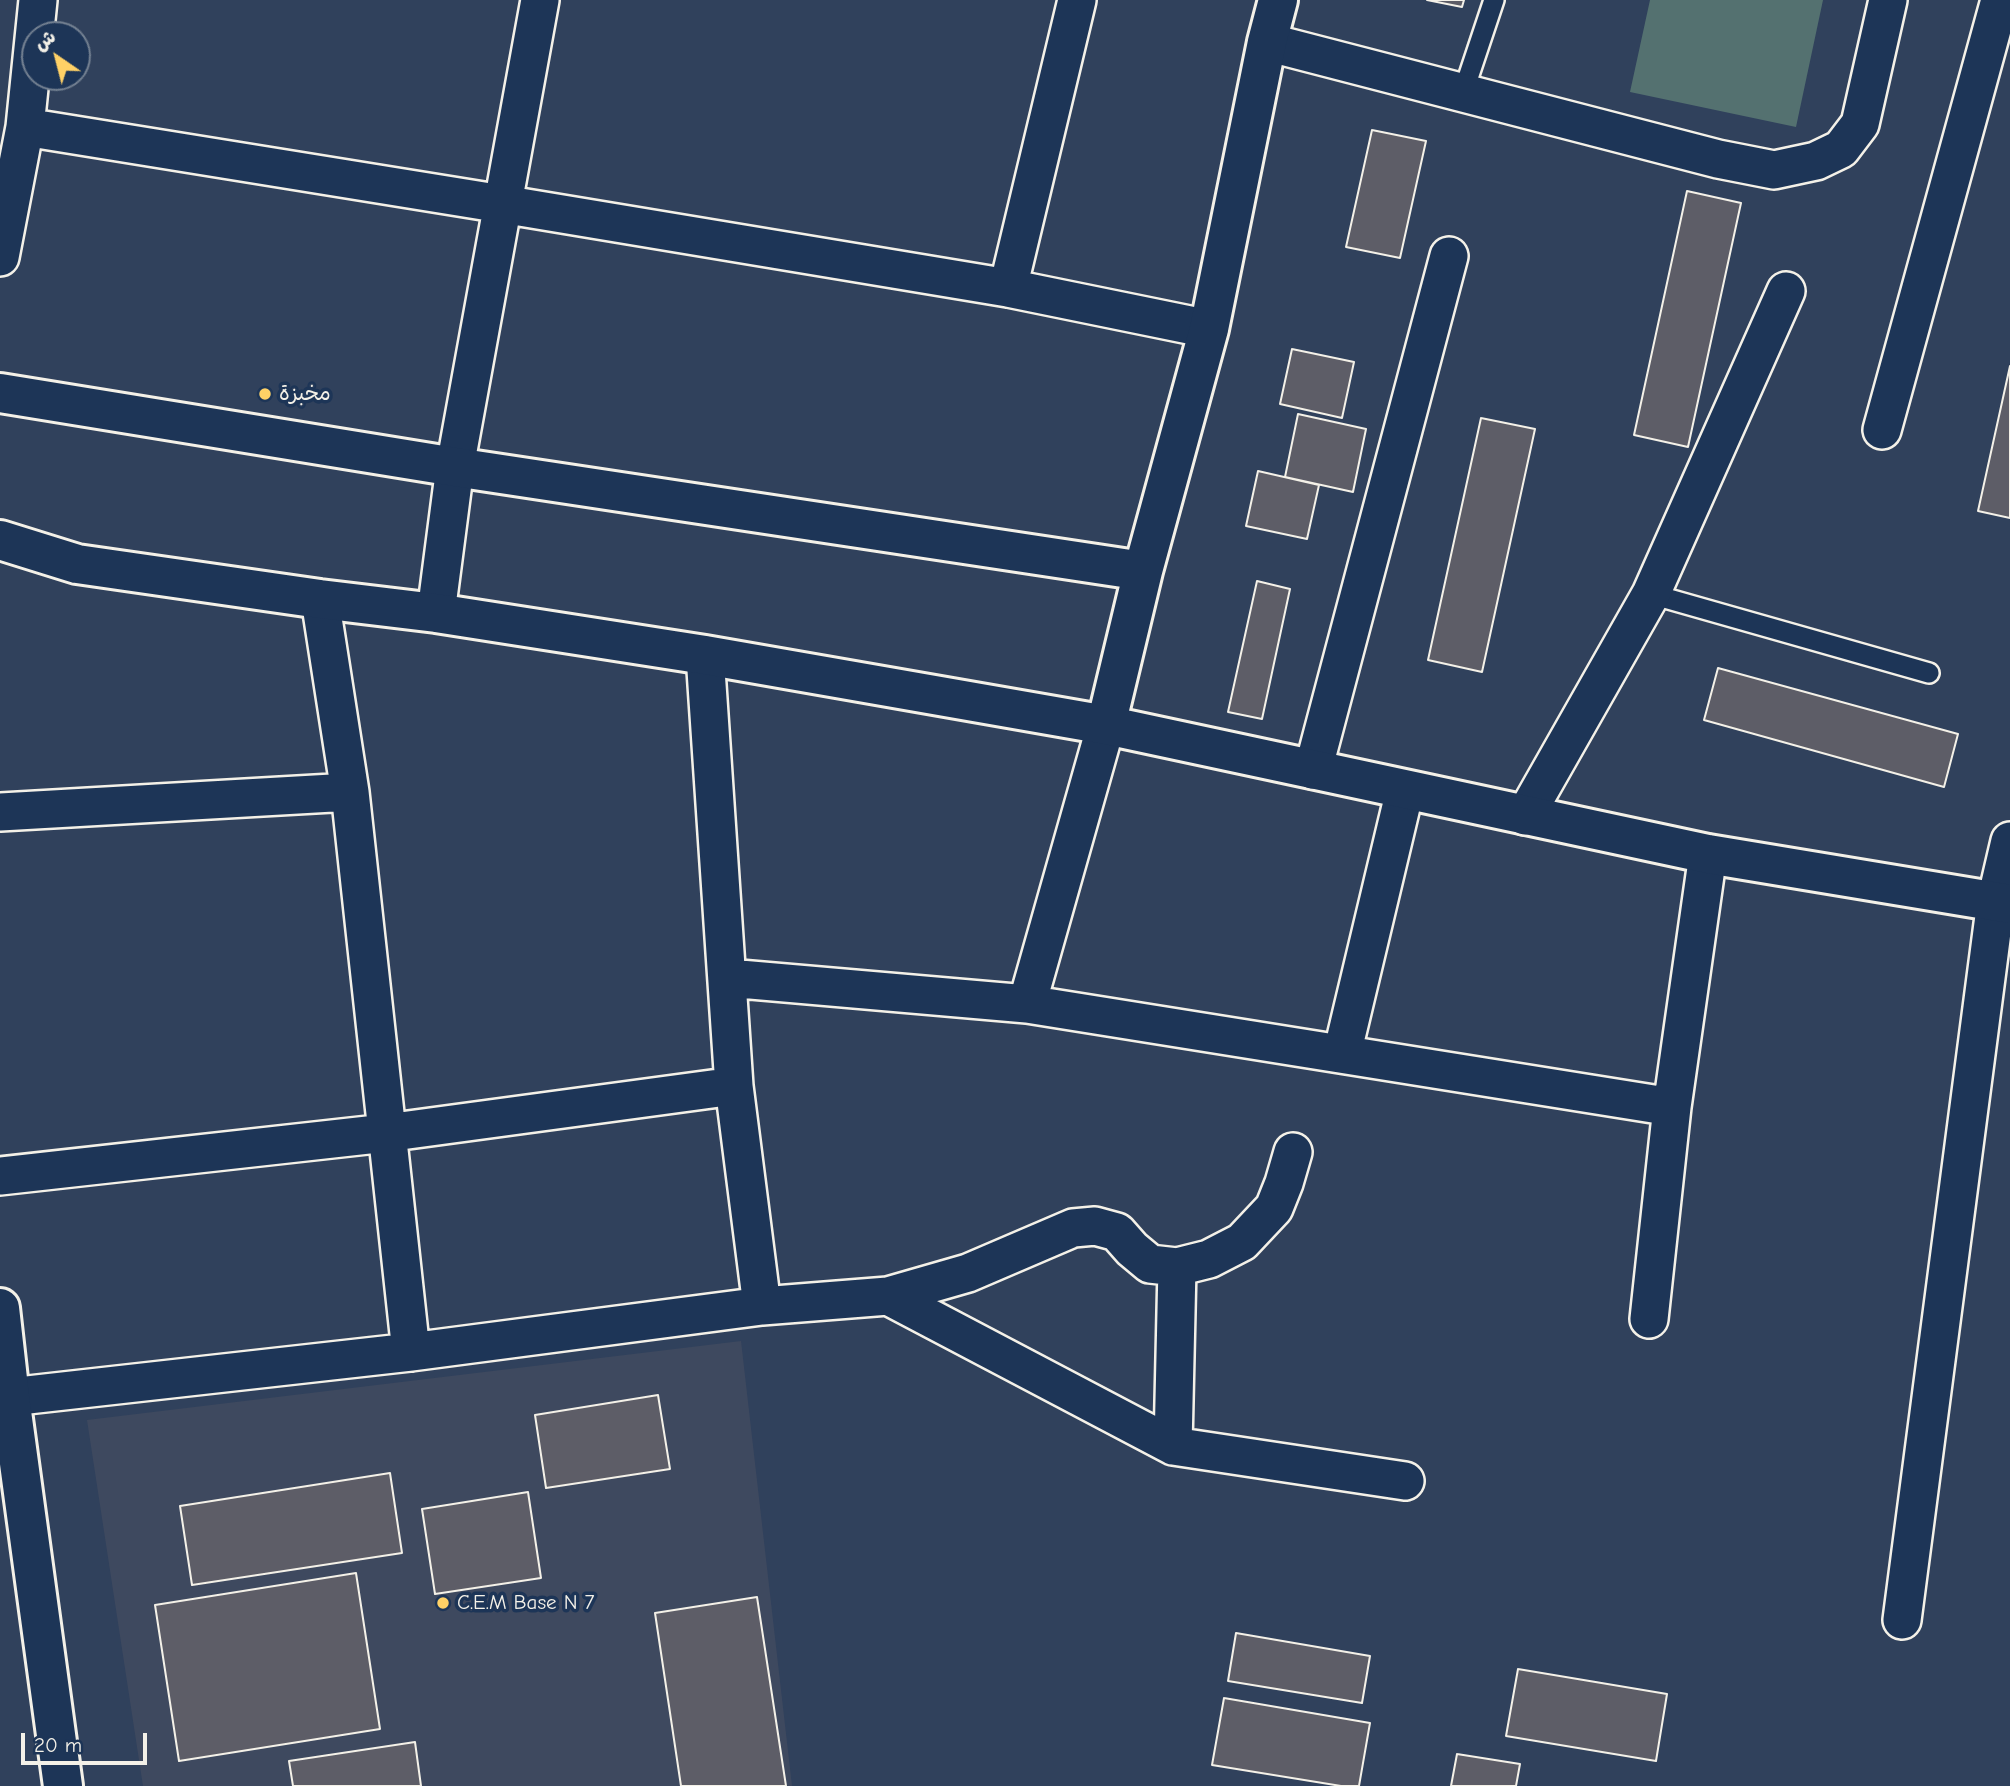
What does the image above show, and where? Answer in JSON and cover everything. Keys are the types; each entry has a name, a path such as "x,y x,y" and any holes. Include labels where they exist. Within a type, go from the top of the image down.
{"street":[{"path":"0,257 25,127 38,0"},
{"path":"436,613 455,467 540,0"},
{"path":"1008,288 1077,0"},
{"path":"1027,1004 1106,725 1143,571 1209,330 1267,42 1278,0"},
{"path":"1267,42 1718,159 1774,170 1816,161 1841,149 1860,124 1888,0"},
{"path":"1882,430 2000,0"},
{"path":"25,127 1008,288 1209,330"},
{"path":"1313,770 1448,256"},
{"path":"1525,816 1651,594 1786,291"},
{"path":"0,393 455,467 1143,571"},
{"path":"0,540 77,564 436,613 705,655 1106,725 1708,854 2003,902"},
{"path":"320,599 350,792 411,1352"},
{"path":"705,655 734,1086 762,1306"},
{"path":"1342,1054 1405,790"},
{"path":"0,812 350,792"},
{"path":"1902,1620 2010,841"},
{"path":"1649,1319 1672,1107 1708,854"},
{"path":"728,978 1027,1004 1672,1107"},
{"path":"0,1176 386,1133 734,1086"},
{"path":"10,1397 411,1352 762,1306 888,1296 968,1273 1073,1228 1095,1226 1117,1232 1150,1264 1177,1267 1209,1259 1242,1241 1274,1208 1293,1152"},
{"path":"1173,1446 1177,1267"},
{"path":"888,1296 1173,1446 1405,1481"},
{"path":"0,1308 63,1786"}],"lane":[{"path":"1463,93 1494,0"},
{"path":"1651,594 1929,673"}],"shaded area":[{"name":"C.E.M Base N 7","path":"741,1341 792,1786 143,1786 87,1420"}],"green space":[{"path":"1650,0 1823,0 1796,127 1630,92"}],"building":[{"path":"1427,0 1464,0 1462,7"},
{"path":"1372,130 1426,141 1400,258 1346,247"},
{"path":"1687,191 1741,203 1688,447 1634,435"},
{"path":"1292,349 1354,362 1342,418 1280,404"},
{"path":"2010,366 2010,518 1978,511"},
{"path":"1298,414 1366,429 1353,492 1285,477"},
{"path":"1481,418 1535,429 1482,672 1428,660"},
{"path":"1258,471 1319,485 1307,539 1246,526"},
{"path":"1257,581 1290,589 1262,719 1228,712"},
{"path":"1718,668 1958,734 1944,787 1704,720"},
{"path":"658,1395 670,1469 546,1488 535,1415"},
{"path":"390,1473 402,1553 192,1585 180,1506"},
{"path":"528,1492 541,1578 435,1594 422,1509"},
{"path":"356,1573 380,1729 179,1761 155,1605"},
{"path":"757,1597 786,1786 681,1786 655,1613"},
{"path":"1236,1633 1370,1656 1362,1703 1228,1681"},
{"path":"1518,1669 1667,1694 1656,1761 1506,1736"},
{"path":"1224,1698 1370,1723 1359,1786 1341,1786 1212,1765"},
{"path":"415,1742 421,1786 293,1786 289,1761"},
{"path":"1457,1754 1520,1764 1516,1786 1451,1786"}],"place":[{"name":"مخبزة","path":"265,394"},
{"name":"C.E.M Base N 7","path":"443,1603"}]}
